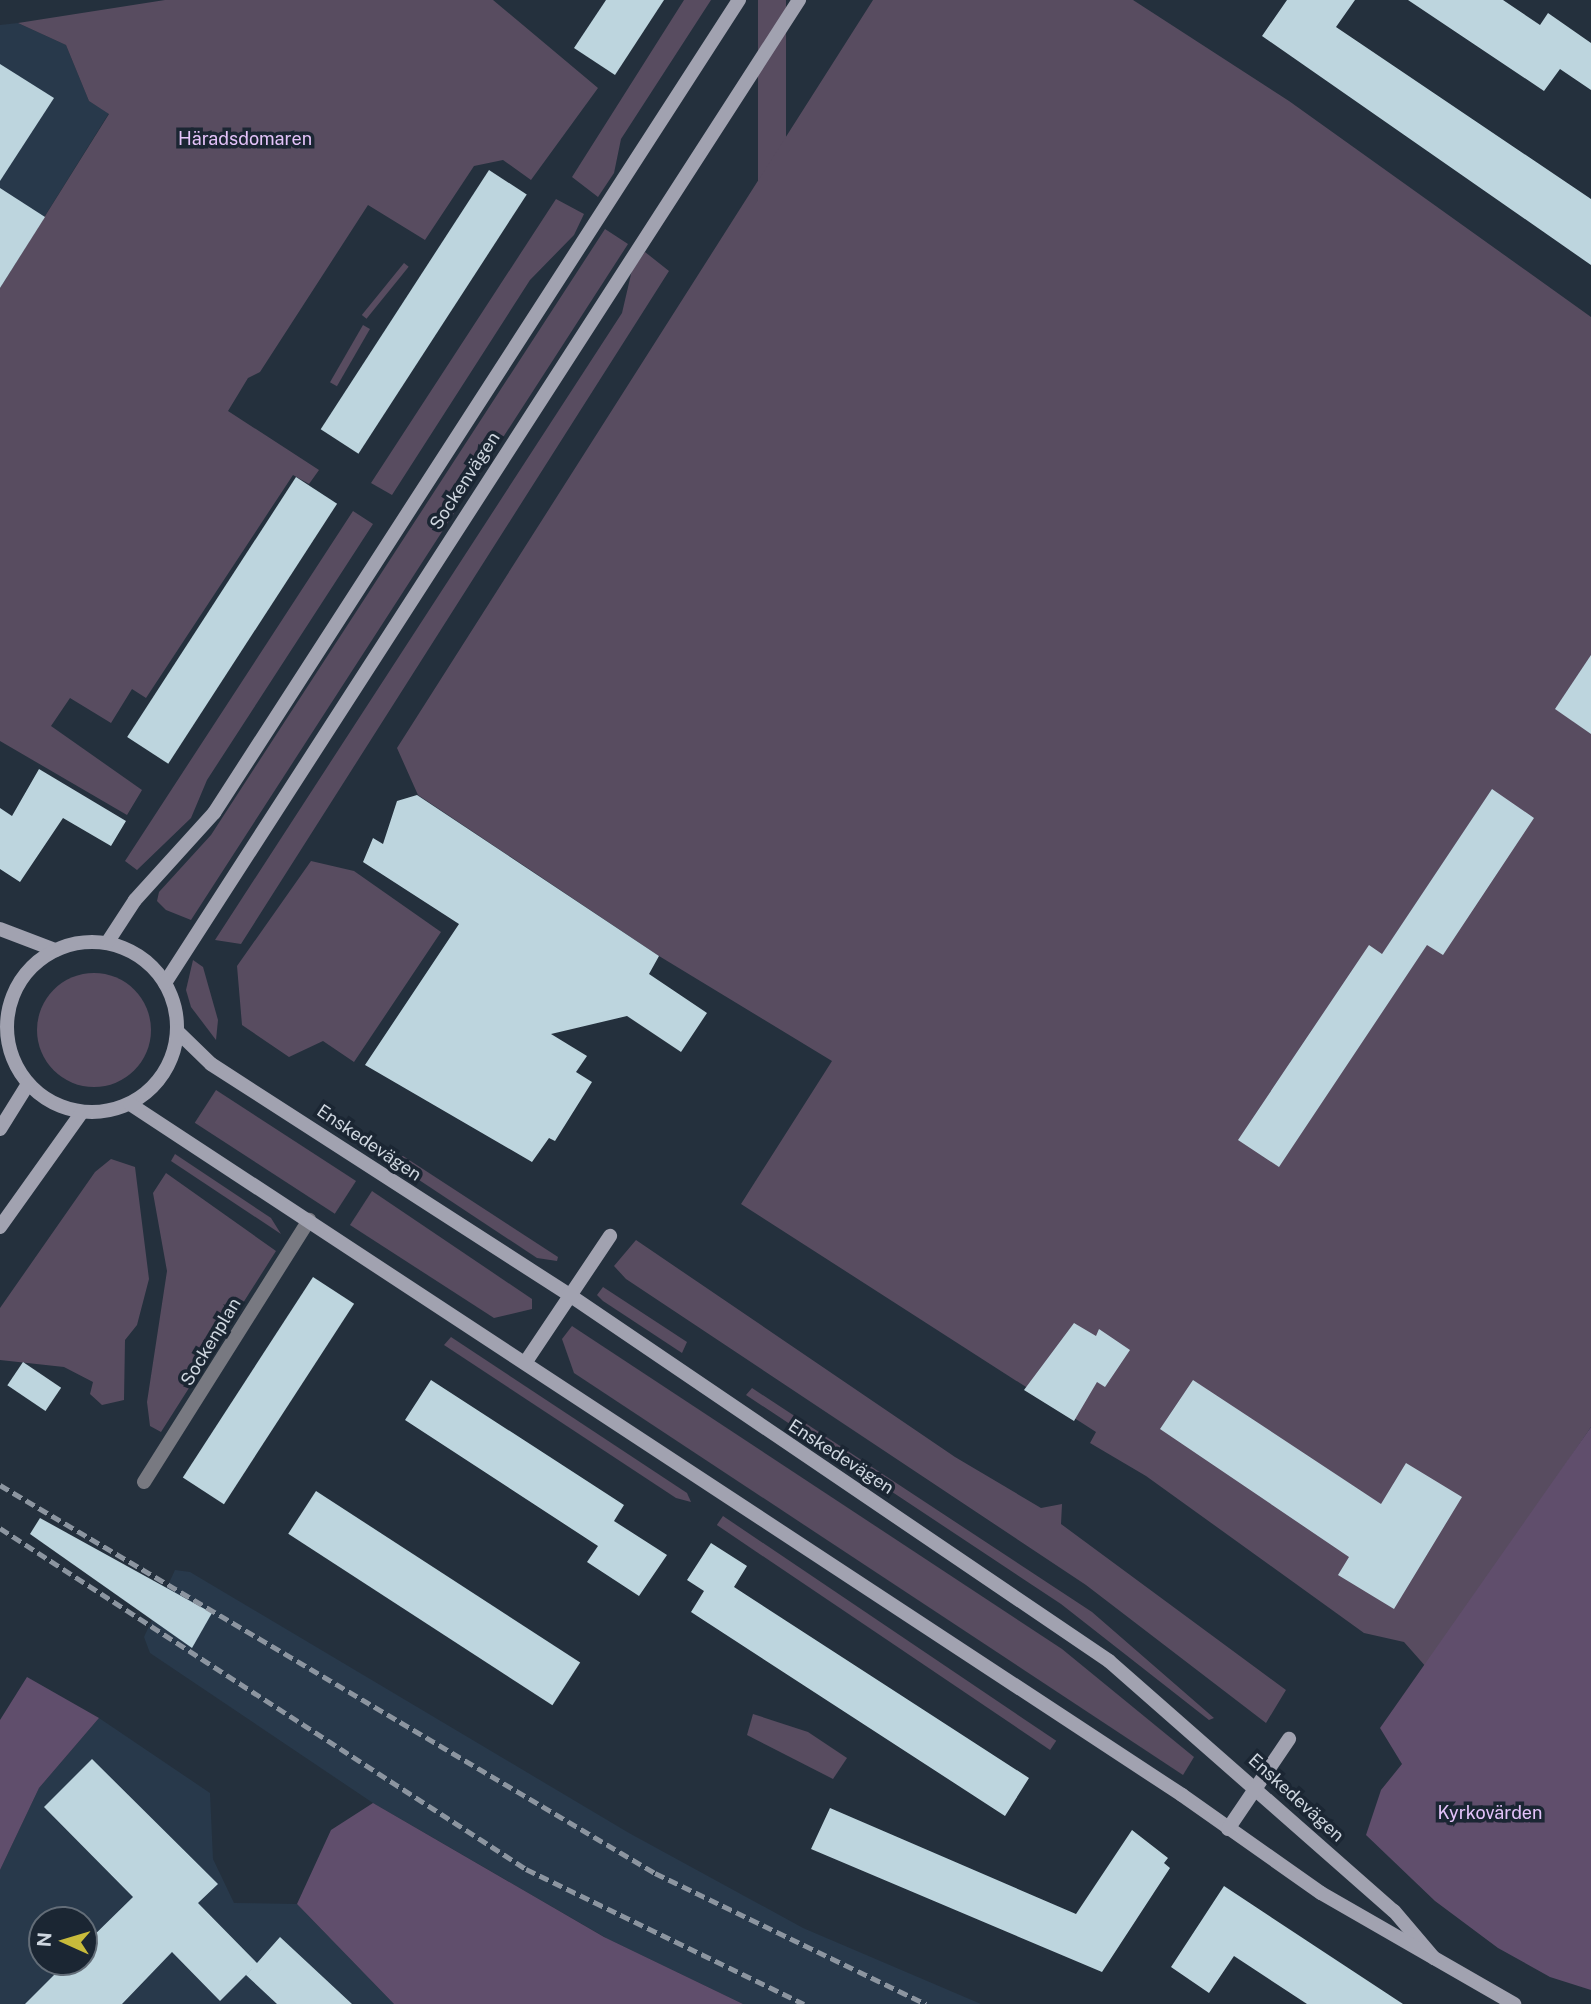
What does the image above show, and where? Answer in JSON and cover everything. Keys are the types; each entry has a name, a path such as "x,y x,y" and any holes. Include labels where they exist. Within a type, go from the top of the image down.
{"street":[{"name":"Sockenvägen","path":"107,943 135,900 214,813 739,0"},
{"name":"Sockenvägen","path":"165,984 799,0"},
{"path":"0,929 55,950 107,943 140,957 165,984 177,1031 163,1074 130,1104 82,1112 52,1103 28,1084 16,1066 3,1019 22,979 55,950"},
{"name":"Enskedevägen","path":"177,1031 211,1064 568,1294 1109,1661 1394,1910 1442,1968"},
{"path":"0,1129 28,1084"},
{"name":"Enskedevägen","path":"130,1104 1228,1829 1442,1968 1514,2004"},
{"path":"0,1227 82,1112"},
{"name":"Sockenplan","path":"144,1482 309,1220"},
{"path":"525,1363 568,1294 610,1236"},
{"path":"1228,1829 1289,1739"}],"shaded area":[{"path":"18,23 66,45 89,101 109,113 0,288 0,25"},
{"path":"175,1570 190,1572 629,1833 803,1928 981,2004 743,2004 608,1939 373,1803 150,1653 144,1637"},
{"path":"99,1718 210,1793 213,1859 234,1903 297,1904 394,2004 0,2004 0,1870 39,1788"}],"green space":[{"name":"Häradsdomaren","path":"165,0 493,0 598,88 531,180 503,160 474,166 425,240 368,205 260,372 248,378 228,411 319,470 309,484 293,475 146,698 132,689 111,723 70,698 51,726 142,790 127,815 0,741 0,288 109,114 89,101 66,45 18,23"},
{"path":"684,0 711,0 621,139 614,173 598,197 572,177"},
{"path":"758,0 786,0 786,250 758,250"},
{"path":"873,0 1133,0 1289,101 1591,317 1591,1427 1427,1668 1404,1642 1364,1633 1146,1476 1090,1443 1096,1432 741,1204 832,1061 659,956 418,795 397,748"},
{"path":"556,199 584,214 574,235 530,280 392,495 371,483"},
{"path":"605,229 628,244 191,920 166,910 157,901 159,892 211,835"},
{"path":"645,252 669,271 241,944 215,940 622,313 632,270"},
{"path":"404,263 409,267 366,319 362,315"},
{"path":"363,325 370,329 337,386 330,382"},
{"path":"353,511 373,524 207,780 191,818 137,870 125,861"},
{"path":"311,861 354,871 441,932 354,1062 323,1041 289,1057 242,1025 237,966"},
{"path":"193,960 203,967 218,1020 216,1040 191,1007 186,990"},
{"path":"94,973 116,977 134,990 147,1008 151,1030 147,1052 134,1070 116,1083 94,1087 72,1083 54,1070 41,1052 37,1030 41,1008 54,990 72,977"},
{"path":"216,1090 356,1181 335,1214 195,1123"},
{"path":"324,1107 380,1143 376,1152 324,1116"},
{"path":"175,1154 271,1218 281,1234 171,1161"},
{"path":"403,1156 558,1257 557,1261 537,1258 401,1168 396,1157"},
{"path":"111,1159 135,1167 149,1279 137,1325 125,1340 124,1400 102,1405 90,1394 93,1382 64,1367 0,1360 0,1308 95,1172"},
{"path":"166,1173 276,1251 161,1432 150,1426 147,1402 167,1271 153,1193"},
{"path":"372,1191 532,1299 532,1309 494,1318 350,1225"},
{"path":"636,1240 955,1457 1041,1508 1062,1504 1061,1524 1286,1690 1266,1723 1086,1585 626,1279 614,1266"},
{"path":"603,1287 687,1342 682,1353 603,1301 597,1295"},
{"path":"572,1326 1062,1649 1194,1757 1183,1775 574,1373 562,1339"},
{"path":"451,1337 687,1493 691,1502 676,1498 444,1345"},
{"path":"752,1388 1092,1612 1214,1718 1209,1720 1061,1604 746,1395"},
{"name":"Kyrkovärden","path":"1591,1427 1591,1990 1550,1977 1498,1948 1435,1901 1366,1835 1381,1790 1402,1764 1380,1728"},
{"path":"723,1516 1056,1741 1050,1750 717,1525"},
{"path":"27,1677 99,1718 39,1788 0,1870 0,1720"},
{"path":"753,1714 808,1732 847,1758 833,1779 747,1735"},
{"path":"373,1803 604,1937 743,2004 394,2004 297,1904 331,1830"}],"building":[{"path":"606,0 664,0 615,75 574,48"},
{"path":"1287,0 1355,0 1336,27 1591,199 1591,265 1262,36"},
{"path":"1408,0 1503,0 1540,25 1548,13 1591,43 1591,90 1560,69 1544,91"},
{"path":"0,64 54,98 0,181"},
{"path":"489,170 527,195 358,454 321,429"},
{"path":"0,188 45,217 0,288"},
{"path":"296,477 337,504 168,764 127,737"},
{"path":"1591,655 1591,734 1555,709"},
{"path":"39,769 126,821 111,846 63,818 20,882 0,869 0,808 12,816"},
{"path":"1492,789 1534,818 1443,955 1427,945 1279,1167 1238,1140 1369,945 1382,954"},
{"path":"417,795 659,956 649,974 707,1013 681,1052 627,1016 551,1034 587,1056 576,1072 592,1082 555,1141 549,1138 532,1162 365,1065 459,924 363,862 373,838 383,844 397,801"},
{"path":"313,1277 354,1304 224,1504 183,1477"},
{"path":"1074,1323 1096,1336 1099,1329 1130,1350 1105,1387 1097,1382 1074,1421 1024,1390"},
{"path":"23,1362 61,1388 45,1411 7,1385"},
{"path":"431,1380 624,1505 614,1521 667,1555 639,1596 587,1562 598,1546 405,1420"},
{"path":"1193,1380 1381,1504 1406,1463 1462,1497 1394,1609 1338,1575 1349,1557 1160,1429"},
{"path":"316,1491 580,1663 552,1705 288,1534"},
{"path":"40,1518 212,1613 192,1648 30,1534"},
{"path":"711,1543 747,1566 734,1587 1029,1778 1005,1816 691,1612 704,1591 687,1580"},
{"path":"92,1759 218,1884 198,1903 257,1963 280,1937 352,2004 277,2004 246,1975 220,2001 172,1952 122,2004 25,2004 53,1976 98,1976 98,1931 133,1897 44,1807"},
{"path":"830,1808 1076,1914 1132,1830 1168,1858 1164,1863 1170,1868 1102,1972 811,1849"},
{"path":"1224,1886 1403,2004 1307,2004 1234,1956 1209,1993 1171,1967"}],"railway":[{"path":"0,1485 655,1873 926,2004"},
{"path":"0,1528 526,1869 804,2004"}]}
